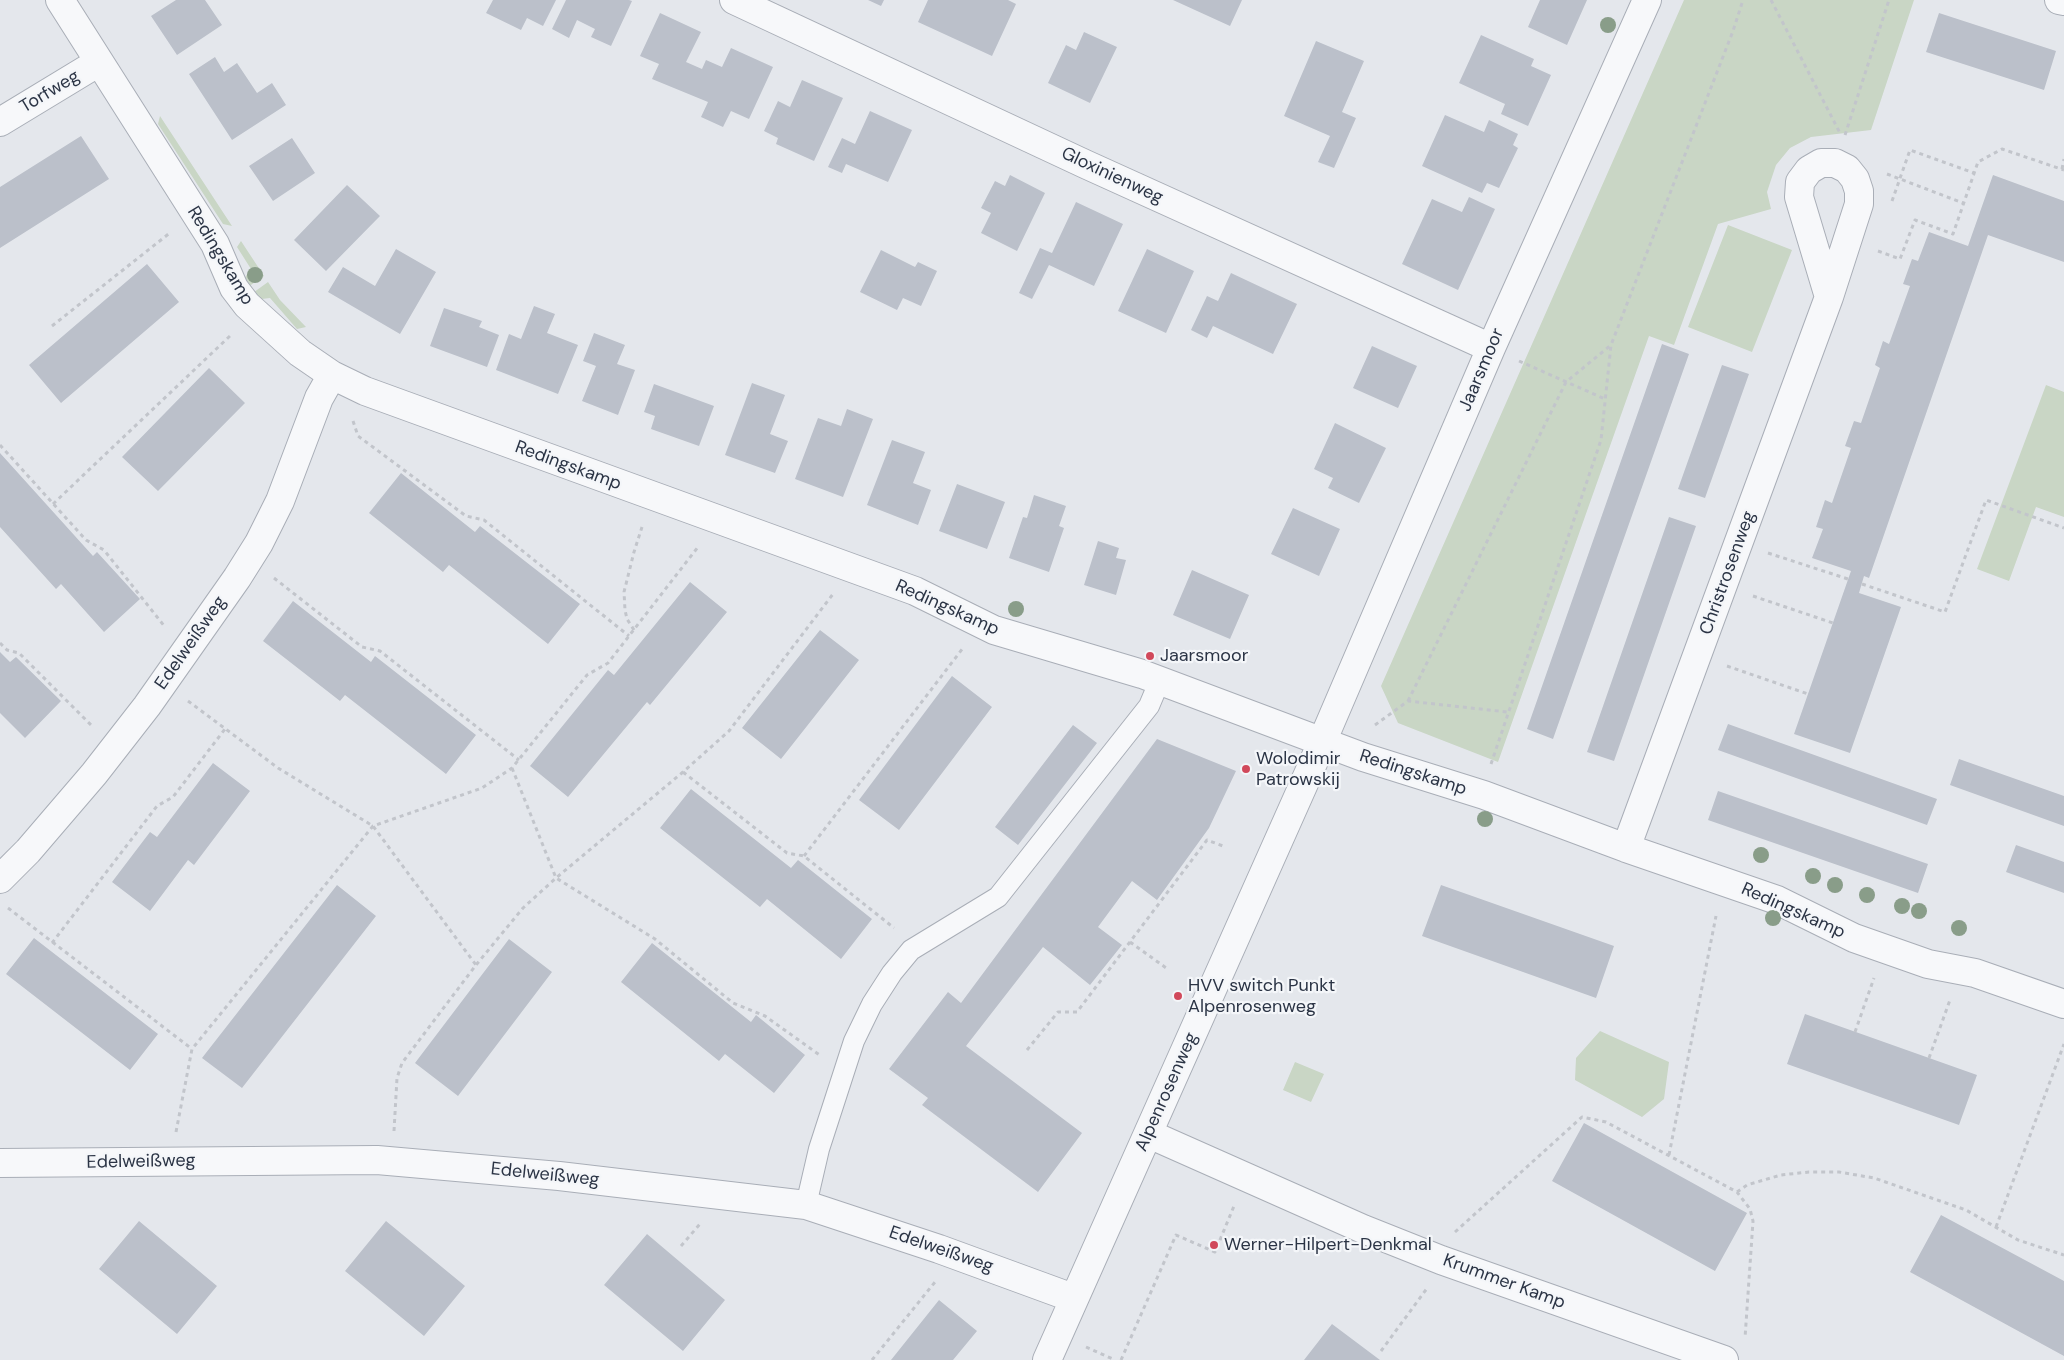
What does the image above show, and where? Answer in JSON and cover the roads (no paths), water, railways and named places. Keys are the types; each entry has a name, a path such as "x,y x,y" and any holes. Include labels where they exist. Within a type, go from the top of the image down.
{"street":[{"name":"Redingskamp","path":"60,0 214,244 234,288 247,305 300,354 332,375 365,391 915,590 994,630 1160,680 1363,758 1484,796 1626,848 1777,900 1854,938 1928,964 1976,973 2064,1004"},
{"name":"Gloxinienweg","path":"734,0 1085,164 1503,354"},
{"name":"Jaarsmoor","path":"1322,742 1503,354 1647,0"},
{"path":"2059,0 2064,2"},
{"name":"Torfweg","path":"0,122 99,62"},
{"name":"Christrosenweg","path":"1626,848 1829,297"},
{"name":"Edelweißweg","path":"0,879 28,851 94,774 152,698 237,578 259,543 280,501 319,398 332,375"},
{"name":"Alpenrosenweg","path":"1047,1360 1322,742"},
{"name":"Krummer Kamp","path":"1149,1134 1363,1229 1424,1253 1724,1360"},
{"name":"Edelweißweg","path":"0,1163 377,1160 559,1176 806,1205 939,1249 1073,1298"}],"lane":[{"path":"806,1205 819,1149 854,1041 872,1004 892,972 912,950 998,897 1149,706 1160,680"}],"place":[{"name":"Jaarsmoor","path":"1150,656"},
{"name":"Wolodimir Patrowskij","path":"1246,769"},
{"name":"HVV switch Punkt Alpenrosenweg","path":"1178,996"},
{"name":"Werner-Hilpert-Denkmal","path":"1214,1245"}]}
